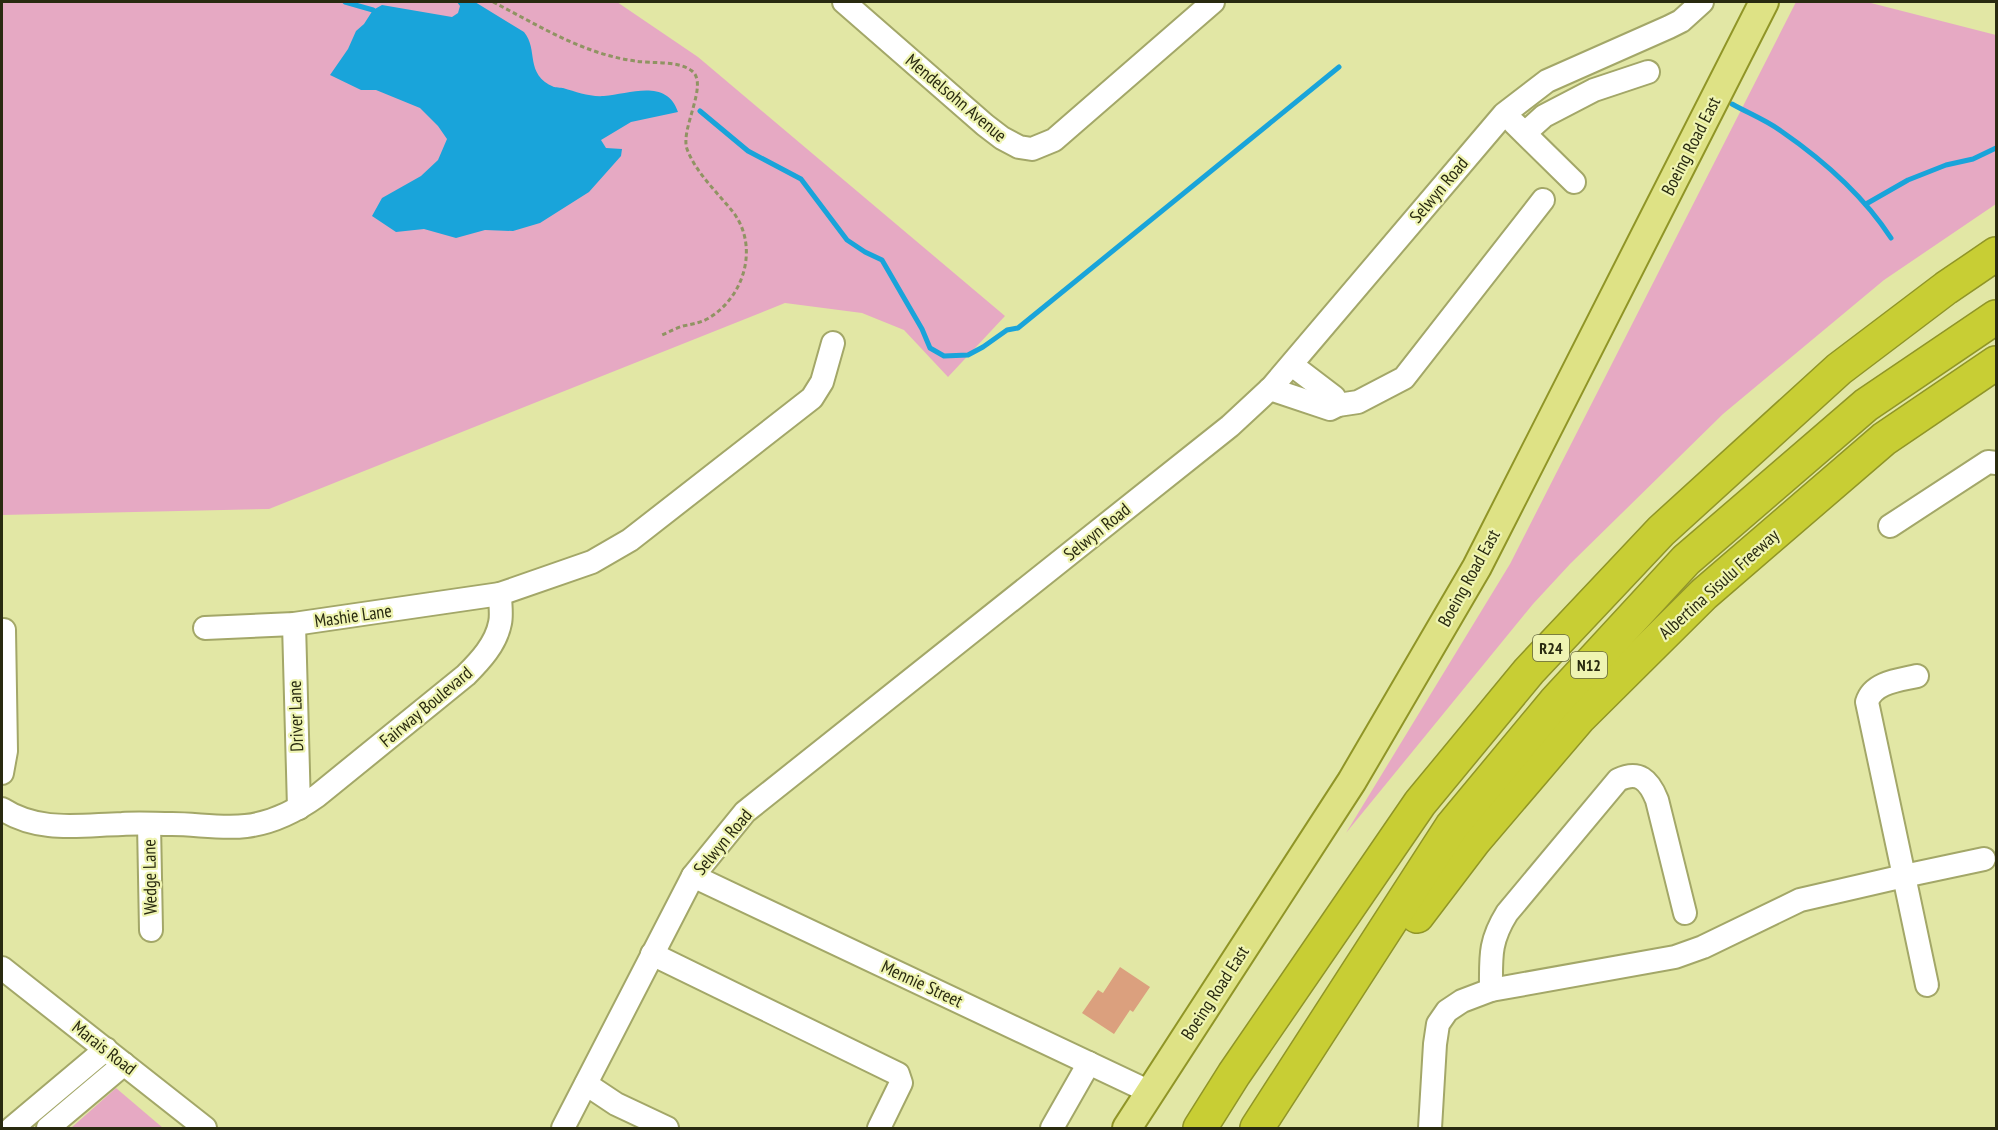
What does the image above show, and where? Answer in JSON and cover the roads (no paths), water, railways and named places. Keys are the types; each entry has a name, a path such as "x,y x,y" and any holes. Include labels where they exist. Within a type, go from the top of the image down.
{"highway":[{"name":"R24","path":"1200,1128 1234,1074 1420,803 1529,671 1661,531 1839,369 1946,288 1996,254"},
{"name":"N12","path":"1275,1101 1452,826 1555,702 1686,560 1866,405 1996,317"},
{"name":"Albertina Sisulu Freeway","path":"1275,1101 1474,841 1579,718 1704,594 1884,439 1996,363"},
{"path":"1257,1128 1275,1101"}],"main road":[{"name":"Boeing Road East","path":"1126,1128 1352,782 1477,567 1764,2"}],"street":[{"name":"Mendelsohn Avenue","path":"844,2 985,126 1019,147 1032,149 1054,140 1077,122 1213,2"},
{"name":"Selwyn Road","path":"563,1128 693,876 745,812 1230,426 1292,365 1504,114 1547,81 1681,21 1702,2"},
{"path":"1525,133 1544,116 1594,90 1648,72"},
{"path":"1504,114 1574,182"},
{"path":"1270,389 1330,409 1338,405 1358,402 1404,378 1543,200"},
{"path":"500,594 592,562 630,540 812,398 822,382 833,343"},
{"path":"1292,365 1334,397 1338,405"},
{"path":"1890,526 1988,462 1996,463"},
{"name":"Mashie Lane","path":"205,628 294,624 500,594"},
{"name":"Fairway Boulevard","path":"2,809 10,815 36,824 64,827 149,824 245,826 269,822 299,808 466,675 484,657 492,643 500,623 500,594"},
{"name":"Driver Lane","path":"294,624 299,808"},
{"path":"2,774 6,751 4,630"},
{"path":"1917,676 1877,688 1869,696 1867,702 1927,985"},
{"path":"1491,990 1492,944 1497,929 1507,913 1618,780 1629,775 1637,776 1652,788 1685,913"},
{"name":"Wedge Lane","path":"149,824 151,930"},
{"path":"1430,1128 1438,1024 1447,1011 1462,1001 1491,990 1675,957 1703,947 1800,900 1984,859"},
{"name":"Mennie Street","path":"693,876 1150,1092"},
{"path":"652,954 898,1074 901,1083 879,1128"},
{"name":"Marais Road","path":"2,968 205,1128"},
{"path":"12,1128 106,1049"},
{"path":"1052,1128 1089,1063"},
{"path":"48,1128 124,1064"},
{"path":"586,1083 616,1104 667,1128"}],"water":[{"path":"457,2 475,2 524,32 531,46 535,69 545,82 554,87 599,96 646,90 656,91 673,101 678,112 631,122 601,140 606,148 622,149 621,156 589,192 540,223 513,231 485,230 456,238 424,229 396,232 372,216 382,198 421,176 438,160 447,139 420,108 376,90 361,90 330,75 348,49 356,31 364,24 373,10 382,5 452,17 458,13 460,6"}],"waterway":[{"path":"345,2 373,10"},
{"path":"700,111 748,151 801,179 847,240 882,260 922,329 930,348 944,356 968,355 1007,330 1018,328 1339,67"},
{"path":"1732,104 1775,127 1827,166 1868,207 1891,238"},
{"path":"1866,204 1908,180 1946,165 1973,159 1996,148"}]}
